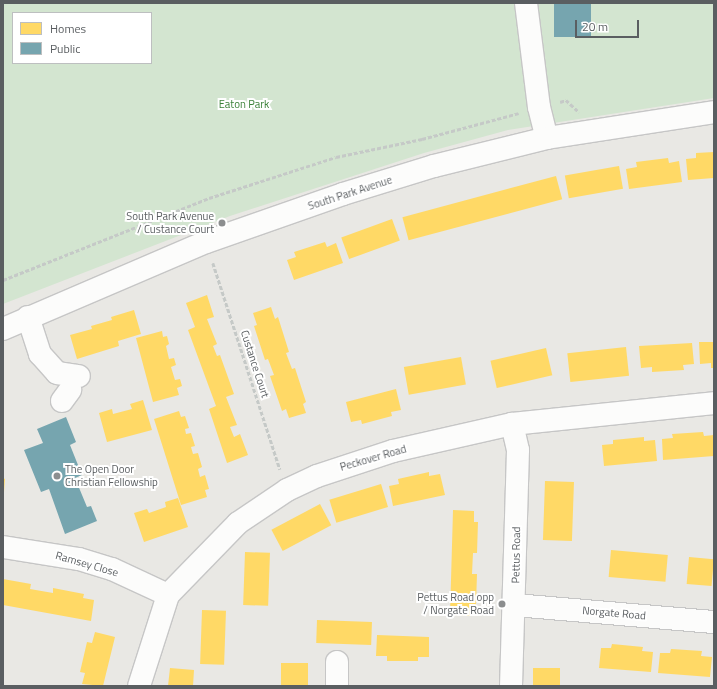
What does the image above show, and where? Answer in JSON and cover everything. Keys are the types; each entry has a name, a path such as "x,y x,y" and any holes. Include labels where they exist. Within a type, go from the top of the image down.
{"street":[{"path":"513,3 520,70 538,107"},
{"path":"526,3 538,107 546,138"},
{"name":"South Park Avenue","path":"3,329 206,242 419,170 546,138 714,112"},
{"path":"28,317 40,354 73,389"},
{"name":"Peckover Road","path":"139,686 168,595 238,523 287,490 354,462 512,424 565,417 714,403"},
{"name":"Pettus Road","path":"511,686 515,604 518,450 512,424"},
{"name":"Ramsey Close","path":"3,547 79,559 112,569 168,595"},
{"name":"Norgate Road","path":"515,604 714,622"},
{"path":"337,662 337,686"}],"path":[{"path":"3,280 209,198 336,157 422,139 538,107"},
{"name":"Custance Court","path":"206,242 287,490"}],"green space":[{"name":"Eaton Park","path":"3,3 714,3 714,98 508,130 424,153 230,216 3,304"}],"building: Homes":[{"path":"714,152 714,178 688,180 686,159 696,158 696,153"},
{"path":"668,158 669,163 679,161 682,182 629,189 626,169 637,167 636,162"},
{"path":"619,166 623,189 569,198 565,176"},
{"path":"556,176 562,199 409,240 402,217"},
{"path":"392,219 400,241 349,259 341,237"},
{"path":"325,242 327,247 336,243 343,263 294,280 287,260 296,257 294,252"},
{"path":"207,295 214,317 207,319 217,344 213,346 217,356 220,355 234,394 226,397 237,425 230,427 234,437 240,434 248,455 227,463 209,409 216,406 188,330 195,327 186,303"},
{"path":"271,307 275,319 278,317 289,352 286,353 292,369 295,368 306,402 303,404 306,413 289,418 286,409 282,411 270,376 274,375 268,359 265,360 254,326 257,325 253,313"},
{"path":"134,310 141,334 118,341 119,346 77,359 70,335 92,329 91,326 112,320 111,317"},
{"path":"162,331 163,337 167,336 169,344 166,346 169,359 174,358 176,365 171,367 175,380 180,379 182,386 177,388 179,395 153,402 136,338"},
{"path":"699,342 714,342 714,368 711,368 711,363 700,364"},
{"path":"692,343 694,364 683,365 684,370 652,372 652,367 641,368 639,346"},
{"path":"626,347 629,376 570,382 567,353"},
{"path":"546,348 552,375 497,388 490,361"},
{"path":"461,357 466,385 409,395 404,367"},
{"path":"396,389 401,410 391,412 392,416 362,424 361,420 351,422 346,402"},
{"path":"143,400 152,430 107,442 99,413 112,409 113,414 132,409 130,404"},
{"path":"179,411 181,417 185,416 189,428 185,429 186,434 191,433 195,446 191,447 193,454 198,453 202,467 198,469 200,477 205,475 209,489 205,490 207,497 181,505 154,419"},
{"path":"703,432 704,436 714,435 714,456 663,460 662,439 673,438 672,434"},
{"path":"644,437 644,441 655,440 657,461 604,466 602,445 613,444 613,440"},
{"path":"429,472 429,476 440,474 445,495 393,506 389,486 399,484 398,479"},
{"path":"3,478 5,479 4,492 3,492"},
{"path":"545,481 574,482 572,541 543,540"},
{"path":"381,484 388,507 336,523 329,500"},
{"path":"178,498 188,527 144,542 134,513 147,509 149,513 166,507 165,502"},
{"path":"320,504 331,525 283,551 271,530"},
{"path":"453,510 474,511 474,522 478,522 477,553 473,553 472,574 477,574 476,605 471,605 471,616 450,615"},
{"path":"611,550 668,555 665,582 609,577"},
{"path":"245,552 270,553 268,606 243,605"},
{"path":"689,557 714,559 712,586 687,584"},
{"path":"3,579 31,584 30,589 53,593 53,588 84,594 83,598 94,600 91,621 3,605"},
{"path":"202,610 226,611 224,665 200,664"},
{"path":"317,620 372,622 371,645 316,643"},
{"path":"95,632 115,637 103,686 82,684 85,673 80,672 87,642 92,643"},
{"path":"377,635 429,637 429,657 418,657 418,661 387,661 387,656 376,656"},
{"path":"612,644 643,647 642,651 653,652 651,672 599,668 601,648 611,648"},
{"path":"671,649 702,651 701,656 712,657 710,677 658,673 660,653 670,653"},
{"path":"281,663 308,663 308,686 281,686"},
{"path":"170,668 194,670 193,686 168,686"},
{"path":"533,668 560,668 560,686 533,686"}],"building: Public":[{"path":"554,3 591,3 591,37 554,37"},
{"name":"The Open Door Christian Fellowship","path":"66,417 76,442 70,445 82,475 75,478 87,507 91,506 97,521 65,534 49,489 41,492 24,450 43,443 37,429"}],"place":[{"name":"South Park Avenue / Custance Court","path":"222,223"},
{"name":"The Open Door Christian Fellowship","path":"57,476"},
{"name":"Pettus Road opp / Norgate Road","path":"502,604"}]}
